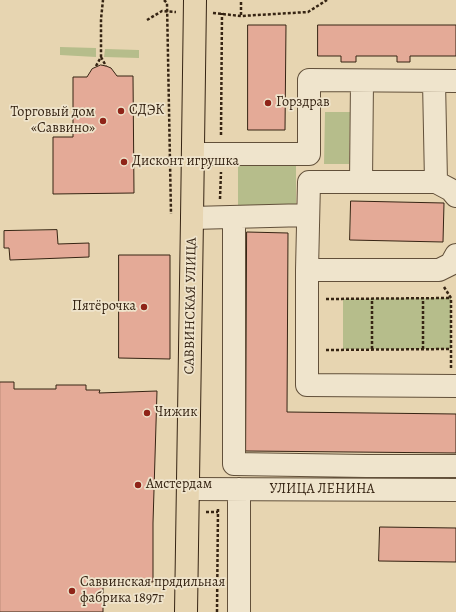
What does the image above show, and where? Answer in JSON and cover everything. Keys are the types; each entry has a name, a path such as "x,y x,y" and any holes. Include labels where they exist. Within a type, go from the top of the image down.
{"main road":[{"name":"САВВИНСКАЯ УЛИЦА","path":"186,612 188,489 182,218 193,154 195,0"}],"street":[{"path":"453,386 307,385 307,270 309,80 456,81"},
{"path":"361,182 362,81"},
{"path":"434,81 436,182"},
{"path":"193,154 309,154"},
{"path":"309,182 436,182 451,190 456,196"},
{"path":"182,218 308,215"},
{"path":"234,217 234,464 456,466"},
{"path":"307,270 439,270 451,264 456,255"},
{"path":"365,490 366,466"},
{"name":"УЛИЦА ЛЕНИНА","path":"188,489 456,490"},
{"path":"239,489 239,612"}],"path":[{"path":"96,66 100,57 103,0"},
{"path":"164,0 167,2 182,218"},
{"path":"241,0 241,16"},
{"path":"222,13 241,16 308,12 327,0"},
{"path":"100,57 106,66"},
{"path":"433,270 451,298 453,386"},
{"path":"307,299 451,298"},
{"path":"372,299 372,349"},
{"path":"423,299 423,349"},
{"path":"307,350 451,349"}],"green space":[{"path":"60,47 96,48 96,57 60,55"},
{"path":"105,49 139,50 139,58 104,57"},
{"path":"325,112 350,112 349,164 324,164"},
{"path":"238,165 296,165 296,206 238,206"},
{"path":"451,298 451,349 343,349 343,299"}],"building":[{"path":"248,25 286,25 285,130 248,130"},
{"path":"318,25 456,25 456,56 410,56 410,62 397,62 397,56 356,56 356,62 341,62 341,56 318,56"},
{"name":"Торговый дом «Саввино»","path":"101,65 111,68 117,76 133,76 134,193 53,194 53,137 73,137 73,77 87,77 92,69"},
{"path":"351,201 444,203 443,242 350,240"},
{"path":"57,230 58,244 89,243 89,257 10,260 9,248 4,248 4,231"},
{"path":"247,232 288,233 287,412 456,414 456,453 246,451"},
{"name":"Пятёрочка","path":"119,255 170,255 170,359 119,358"},
{"path":"0,382 14,382 14,389 56,389 56,385 86,385 86,390 100,390 99,393 157,391 153,523 153,582 103,581 103,612 0,612"},
{"path":"380,527 456,528 456,562 379,561"}],"place":[{"name":"Горздрав","path":"268,103"},
{"name":"СДЭК","path":"121,111"},
{"name":"Торговый дом «Саввино»","path":"103,121"},
{"name":"Дисконт игрушка","path":"124,162"},
{"name":"Пятёрочка","path":"144,307"},
{"name":"Чижик","path":"147,413"},
{"name":"Амстердам","path":"138,485"},
{"name":"Саввинская прядильная фабрика 1897г","path":"72,591"}]}
